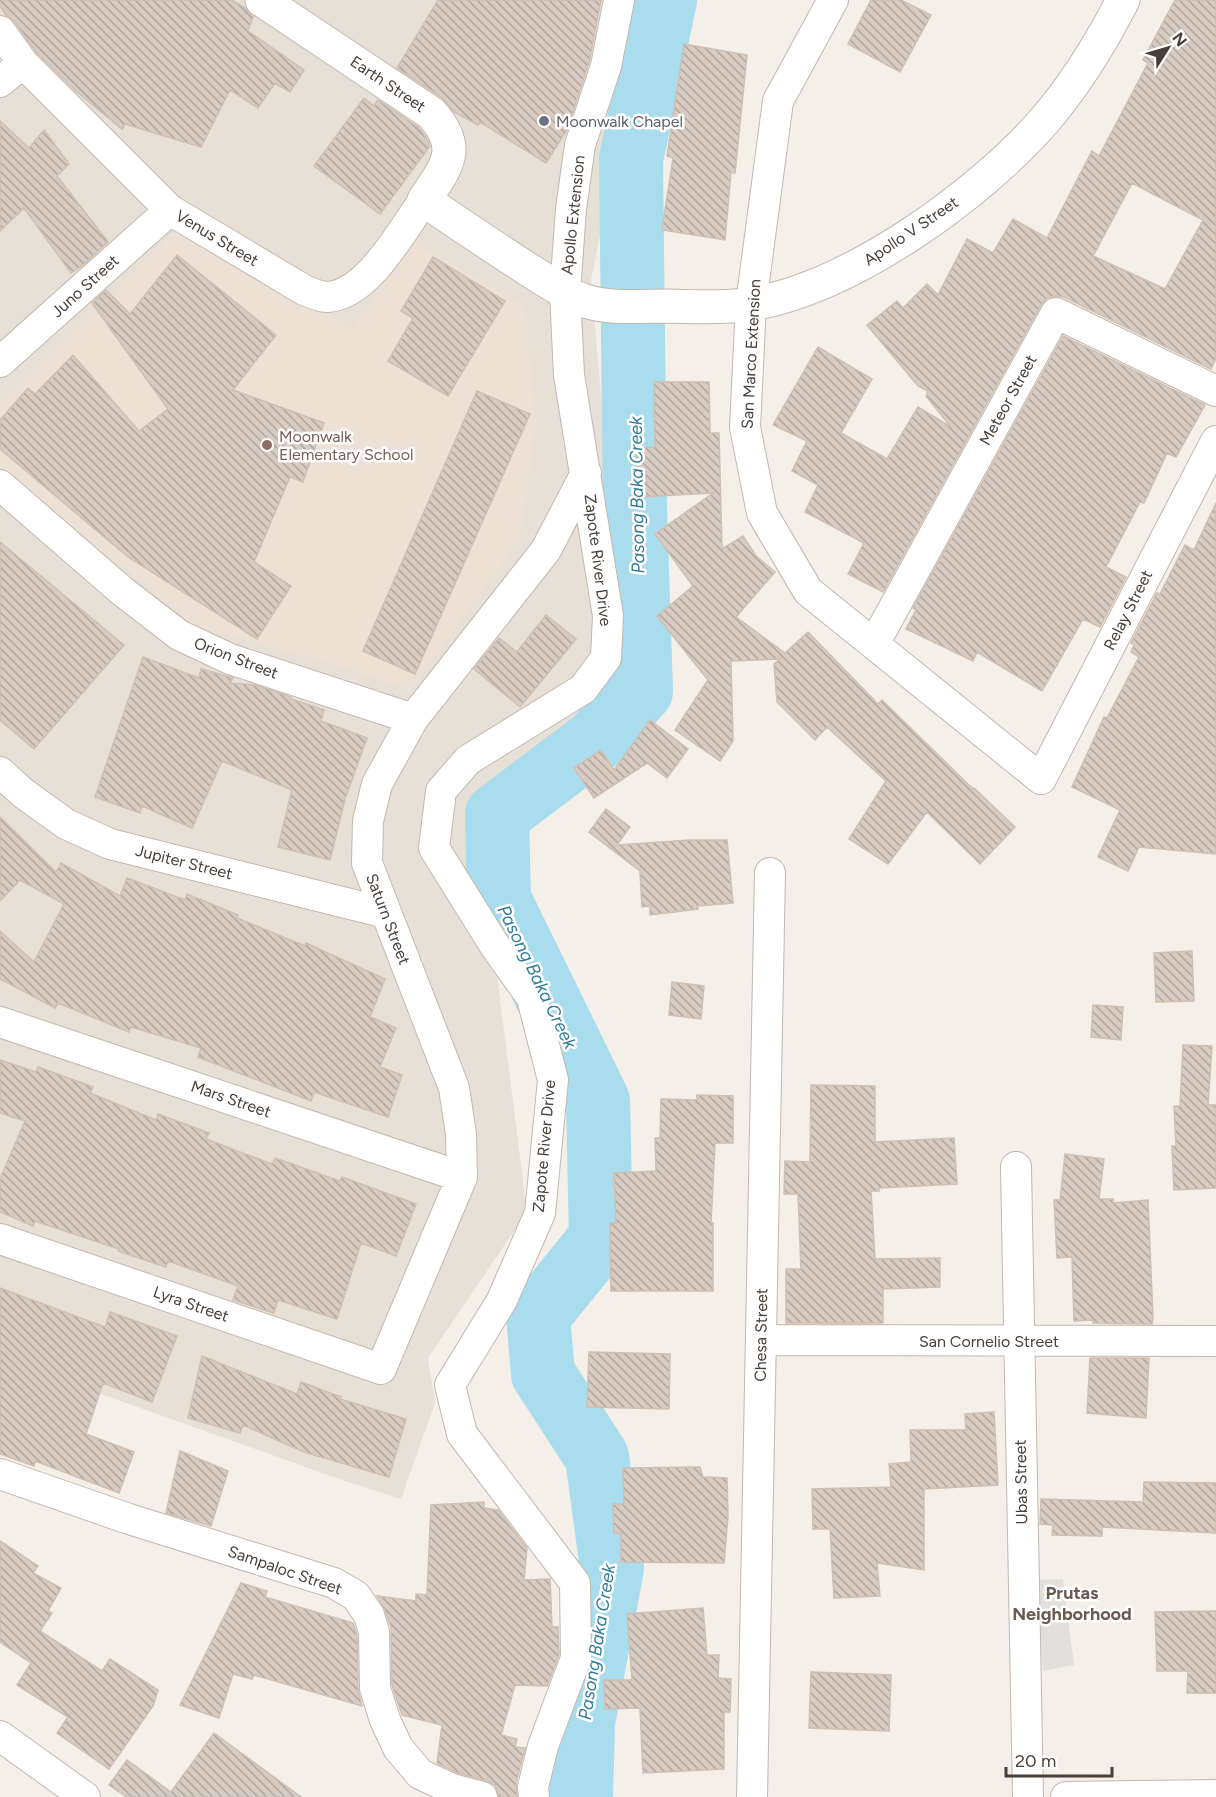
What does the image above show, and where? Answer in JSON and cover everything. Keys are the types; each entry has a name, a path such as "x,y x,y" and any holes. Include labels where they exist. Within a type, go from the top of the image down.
{"street":[{"name":"Earth Street","path":"262,0 431,113 442,125 450,144 447,161 440,177 423,200"},
{"name":"Apollo Extension","path":"565,292 571,209 580,145 606,66 619,0"},
{"name":"San Marco Extension","path":"833,0 778,100 751,304 745,427 762,513 808,591 1041,779"},
{"name":"Apollo V Street","path":"423,200 565,292 598,305 751,304 796,293 855,268 902,241 1002,164 1043,122 1077,79 1124,0"},
{"name":"Venus Street","path":"0,31 23,63 170,210 304,290 326,297 345,293 363,280 380,262 423,200"},
{"path":"0,82 23,63"},
{"name":"Juno Street","path":"0,362 170,210"},
{"name":"Zapote River Drive","path":"534,1797 533,1786 543,1746 576,1658 575,1583 462,1434 450,1385 502,1300 540,1213 553,1080 532,998 495,946 434,848 441,791 468,759 583,689 606,658 608,616 569,375 565,292"},
{"name":"Meteor Street","path":"874,644 1056,313 1216,391"},
{"name":"Relay Street","path":"1041,779 1216,441"},
{"name":"Saturn Street","path":"381,1369 462,1177 461,1134 454,1088 367,863 368,821 377,784 413,719 546,550 586,473"},
{"name":"Orion Street","path":"0,485 122,591 179,635 230,659 413,719"},
{"name":"Jupiter Street","path":"0,772 23,793 66,824 110,844 386,913"},
{"name":"Chesa Street","path":"752,1797 770,873"},
{"name":"Mars Street","path":"0,1022 462,1177"},
{"name":"Ubas Street","path":"1016,1167 1028,1797"},
{"name":"Lyra Street","path":"0,1239 381,1369"},
{"name":"San Cornelio Street","path":"761,1340 1216,1341"},
{"name":"Sampaloc Street","path":"0,1474 129,1519 334,1584 356,1596 369,1615 374,1632 375,1688 385,1720 398,1748 420,1774 452,1789 482,1797"},
{"path":"0,1737 85,1797"},
{"path":"1066,1797 1216,1795"}],"shaded area":[{"path":"0,0 649,0 591,280 625,671 477,819 527,1212 428,1358 435,1403 401,1499 0,1358"},
{"name":"Moonwalk Elementary School","path":"174,232 352,328 413,242 525,305 536,423 521,537 411,690 339,666 194,626 0,466 0,405"},
{"path":"1063,1579 1074,1665 1043,1671 1036,1580"}],"building":[{"path":"0,0 232,0 245,8 253,17 248,31 304,70 290,92 275,83 258,108 230,90 201,147 125,124 122,129 77,92 36,52 14,21 6,15 0,6"},
{"path":"438,0 601,0 589,62 567,130 546,163 480,122 478,125 454,112 441,97 397,68"},
{"path":"871,0 901,0 931,15 900,72 848,44"},
{"path":"1175,0 1216,0 1216,358 1211,369 1064,297 1047,298 1041,305 883,592 848,574 864,543 805,512 818,485 792,471 807,441 773,425 818,347 872,379 841,433 887,459 918,407 951,427 926,396 928,391 918,386 867,325 897,301 903,308 927,284 938,295 967,239 993,253 1013,219 1047,238 1092,151 1099,156 1148,63 1143,60","holes":["1132,183 1203,220 1165,289 1093,256"]},
{"path":"684,44 747,55 735,173 731,172 725,240 662,230 673,158 667,156"},
{"path":"364,98 374,106 378,100 418,127 430,146 380,214 314,166"},
{"path":"0,121 29,148 44,130 69,164 57,176 108,242 71,273 24,208 0,231"},
{"path":"177,255 276,335 233,390 324,423 303,482 290,477 254,562 291,586 257,639 128,557 0,449 0,420 28,388 35,394 73,355 139,431 168,409 92,303 106,290 130,314"},
{"path":"433,257 505,301 448,396 388,361 413,318 401,311"},
{"path":"1063,336 1205,405 1176,457 1167,453 1144,503 1140,502 1106,567 1126,577 1100,627 1083,619 1042,691 977,652 973,661 906,629 916,610 913,608"},
{"path":"654,382 709,382 710,433 719,433 722,549 743,536 756,556 775,572 736,617 785,653 808,632 878,704 882,700 1015,827 980,864 927,812 888,864 849,839 886,781 827,727 815,740 777,702 774,664 780,659 731,661 733,741 720,761 675,730 708,680 657,616 693,586 655,534 713,493 639,497 636,448 655,447"},
{"path":"477,391 530,414 415,674 363,651"},
{"path":"1216,503 1216,854 1139,847 1128,871 1098,857 1120,810 1072,787 1104,717 1107,718 1139,657 1131,652 1134,645 1131,643 1185,545 1194,550"},
{"path":"0,542 124,645 34,749 0,720"},
{"path":"546,615 576,639 520,707 474,669 499,638 517,652"},
{"path":"143,657 199,678 201,669 233,678 230,683 255,685 291,697 291,699 324,710 321,721 367,738 345,799 330,860 278,847 292,790 222,761 192,828 142,806 140,813 95,797"},
{"path":"650,720 688,749 667,778 647,763 594,798 574,768 601,750 614,770"},
{"path":"606,809 630,827 617,845 727,840 733,903 697,906 698,909 650,915 650,906 642,907 640,871 589,832"},
{"path":"0,817 56,872 61,863 120,896 127,878 185,900 187,894 238,915 237,918 305,946 306,943 385,979 370,1017 396,1028 380,1067 402,1075 388,1117 314,1092 311,1101 198,1057 201,1048 131,1027 129,1032 58,1003 55,1008 0,979 0,931 34,962 64,904 20,880 0,901"},
{"path":"1192,951 1194,1001 1156,1002 1154,953"},
{"path":"672,982 704,986 701,1019 669,1015"},
{"path":"1093,1005 1123,1007 1121,1040 1091,1037"},
{"path":"1183,1045 1212,1046 1208,1105 1216,1105 1216,1188 1174,1190 1172,1146 1176,1146 1174,1106 1180,1106"},
{"path":"0,1060 36,1072 38,1067 93,1087 90,1093 156,1120 158,1114 209,1133 206,1139 272,1164 275,1158 340,1181 342,1177 416,1204 396,1256 361,1243 337,1319 278,1300 274,1313 233,1300 238,1286 168,1261 166,1267 35,1221 33,1226 0,1212 0,1179 25,1121 0,1113"},
{"path":"811,1085 875,1086 875,1142 954,1138 957,1184 879,1188 879,1191 871,1191 875,1259 940,1258 940,1287 883,1289 883,1323 786,1323 786,1269 801,1269 798,1194 784,1194 785,1161 810,1162"},
{"path":"697,1095 733,1096 733,1143 715,1143 711,1223 713,1223 713,1291 611,1291 610,1223 616,1223 614,1173 656,1171 655,1138 660,1138 661,1099 697,1100"},
{"path":"1065,1154 1104,1159 1099,1199 1113,1199 1113,1203 1148,1200 1152,1324 1074,1321 1072,1257 1057,1258 1054,1200 1060,1200"},
{"path":"0,1288 105,1327 110,1312 177,1336 152,1402 103,1383 86,1434 134,1452 119,1493 35,1461 34,1466 0,1454"},
{"path":"589,1352 670,1354 669,1409 587,1407"},
{"path":"202,1356 297,1394 301,1382 341,1397 340,1399 406,1419 389,1477 304,1452 243,1425 240,1433 188,1418"},
{"path":"1090,1358 1149,1358 1146,1418 1087,1413"},
{"path":"994,1412 998,1485 924,1489 924,1570 877,1563 880,1596 834,1598 830,1529 813,1529 812,1489 891,1487 889,1464 911,1462 910,1430 966,1430 965,1414"},
{"path":"180,1451 228,1471 211,1526 166,1513"},
{"path":"700,1467 703,1477 727,1478 728,1516 724,1563 621,1562 621,1533 614,1533 613,1504 624,1504 623,1468"},
{"path":"1144,1482 1216,1483 1216,1533 1102,1527 1102,1536 1052,1535 1053,1525 1040,1524 1041,1499 1143,1502"},
{"path":"484,1502 484,1508 498,1510 527,1548 524,1580 550,1579 552,1627 558,1627 559,1655 547,1686 515,1685 501,1735 517,1739 515,1747 525,1748 516,1783 517,1797 499,1797 495,1785 458,1773 437,1763 442,1725 402,1715 392,1685 391,1627 377,1596 416,1601 416,1594 427,1595 431,1505"},
{"path":"0,1541 38,1566 33,1573 61,1588 48,1611 52,1613 40,1631 102,1671 110,1659 158,1690 153,1706 109,1769 57,1733 68,1717 17,1685 31,1663 0,1642"},
{"path":"241,1583 267,1591 265,1597 353,1623 357,1635 358,1689 362,1706 254,1675 252,1679 233,1674 219,1718 180,1705"},
{"path":"703,1608 707,1655 719,1655 718,1678 731,1679 730,1712 724,1712 724,1769 643,1773 640,1708 605,1709 604,1680 632,1680 627,1614"},
{"path":"1216,1611 1216,1693 1187,1693 1188,1671 1157,1671 1155,1612"},
{"path":"811,1672 891,1675 889,1731 809,1728"},
{"path":"214,1733 301,1797 127,1797 109,1785 127,1760 171,1792"}],"waterway":[{"name":"Pasong Baka Creek","path":"581,1797 583,1722 612,1568 597,1457 543,1374 538,1316 601,1238 598,1101 499,899 497,815 595,741 641,691 635,510 631,159 665,0"}],"place":[{"name":"Moonwalk Chapel","path":"544,121"},
{"name":"Moonwalk Elementary School","path":"267,445"}],"district":[{"name":"Prutas Neighborhood","path":"1072,1603"}]}
